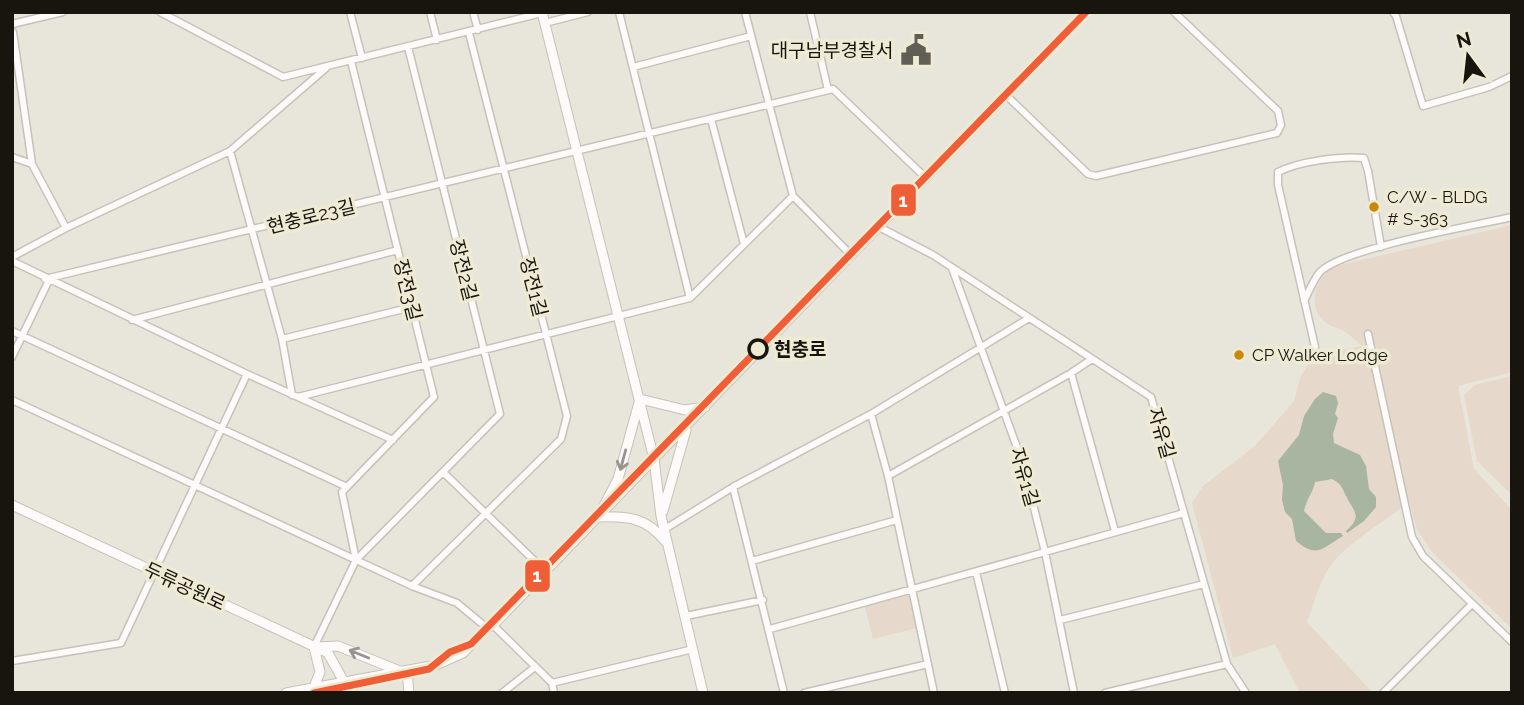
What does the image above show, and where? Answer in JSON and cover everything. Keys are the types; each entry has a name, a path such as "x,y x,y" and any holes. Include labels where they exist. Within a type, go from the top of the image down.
{"main road":[{"path":"286,693 436,665 463,653 687,426 1086,12"},
{"path":"543,16 640,399 654,459 664,529 703,693"},
{"path":"640,399 685,410 705,407"},
{"path":"598,517 618,479 640,399"},
{"path":"662,516 687,426"},
{"name":"두류공원로","path":"12,505 328,653 344,681"},
{"path":"598,517 625,516 655,527 668,544"},
{"path":"314,687 320,672 314,647 338,646 405,671"},
{"path":"405,671 410,693"}],"street":[{"path":"12,24 63,12"},
{"path":"160,12 283,77 543,16 588,12"},
{"path":"350,12 362,58"},
{"path":"429,12 437,40"},
{"path":"473,12 478,30"},
{"path":"619,12 691,298"},
{"path":"745,12 793,196 851,255"},
{"path":"810,12 828,90 834,89 926,178"},
{"path":"1006,96 1088,174 1096,176 1277,133 1281,125 1278,111 1174,12"},
{"path":"1393,12 1423,106 1489,87 1512,76"},
{"path":"12,31 32,164 66,228"},
{"name":"장전1길","path":"412,586 561,439 567,416 469,33"},
{"path":"633,67 751,36"},
{"name":"장전2길","path":"356,560 500,414 408,47"},
{"name":"장전3길","path":"347,487 435,397 351,61"},
{"path":"12,259 66,228 230,151 328,66"},
{"name":"현충로23길","path":"47,279 828,90"},
{"path":"711,119 744,244"},
{"path":"230,151 268,284 295,396"},
{"path":"12,157 32,164"},
{"path":"1315,347 1278,185 1279,172 1291,166 1353,157 1364,158 1381,247"},
{"path":"295,396 691,298 793,196"},
{"path":"1304,301 1318,273 1328,266 1381,247 1512,217"},
{"name":"자유길","path":"879,227 952,268 1151,397 1227,664 1246,693"},
{"path":"132,320 398,250"},
{"path":"12,259 132,320 393,440"},
{"name":"자유1길","path":"952,268 1023,464 1045,552 1074,693"},
{"path":"12,358 47,279"},
{"path":"282,339 412,307"},
{"path":"664,529 733,486 871,414 1029,318"},
{"path":"12,331 347,487 342,492 356,560 314,647"},
{"path":"1368,334 1412,537 1423,556 1512,642"},
{"path":"888,475 1092,359"},
{"path":"1071,373 1115,531"},
{"path":"12,661 121,643 247,374"},
{"path":"12,400 412,586 457,603 490,627 535,667 552,683 554,693"},
{"path":"871,414 888,475 934,693"},
{"path":"443,472 545,571"},
{"path":"733,486 784,693"},
{"path":"770,629 1184,513"},
{"path":"752,561 897,520"},
{"path":"976,572 1005,693"},
{"path":"1060,620 1204,584"},
{"path":"686,616 762,600"},
{"path":"1383,692 1472,604"},
{"path":"552,683 693,649"},
{"path":"804,693 928,664"},
{"path":"1105,693 1227,664"},
{"path":"502,693 535,667"},
{"path":"514,682 517,693"}],"shaded area":[{"path":"1512,225 1512,372 1458,386 1474,469 1512,510 1512,629 1432,552 1417,529 1409,502 1358,539 1331,565 1307,622 1373,693 1300,693 1275,644 1233,658 1192,503 1203,486 1255,446 1294,401 1300,378 1313,356 1362,346 1344,331 1326,323 1319,314 1314,300 1321,279 1332,267"},
{"path":"1512,376 1512,495 1477,461 1464,395 1475,385"},
{"path":"1323,392 1336,396 1338,403 1334,443 1360,455 1366,466 1369,489 1376,497 1376,507 1364,521 1347,533 1356,518 1342,488 1332,479 1315,482 1304,511 1326,533 1341,533 1343,536 1325,548 1310,550 1296,541 1292,519 1285,512 1278,461 1299,435 1304,416"},
{"path":"913,590 917,628 873,639 864,603"}],"transit line":[{"name":"1","path":"314,693 429,669 450,652 471,644 1086,12"}],"place":[{"name":"대구남부경찰서","path":"916,50"},
{"name":"C/W - BLDG # S-363","path":"1374,207"},
{"name":"현충로","path":"758,349"},
{"name":"CP Walker Lodge","path":"1239,355"}]}
